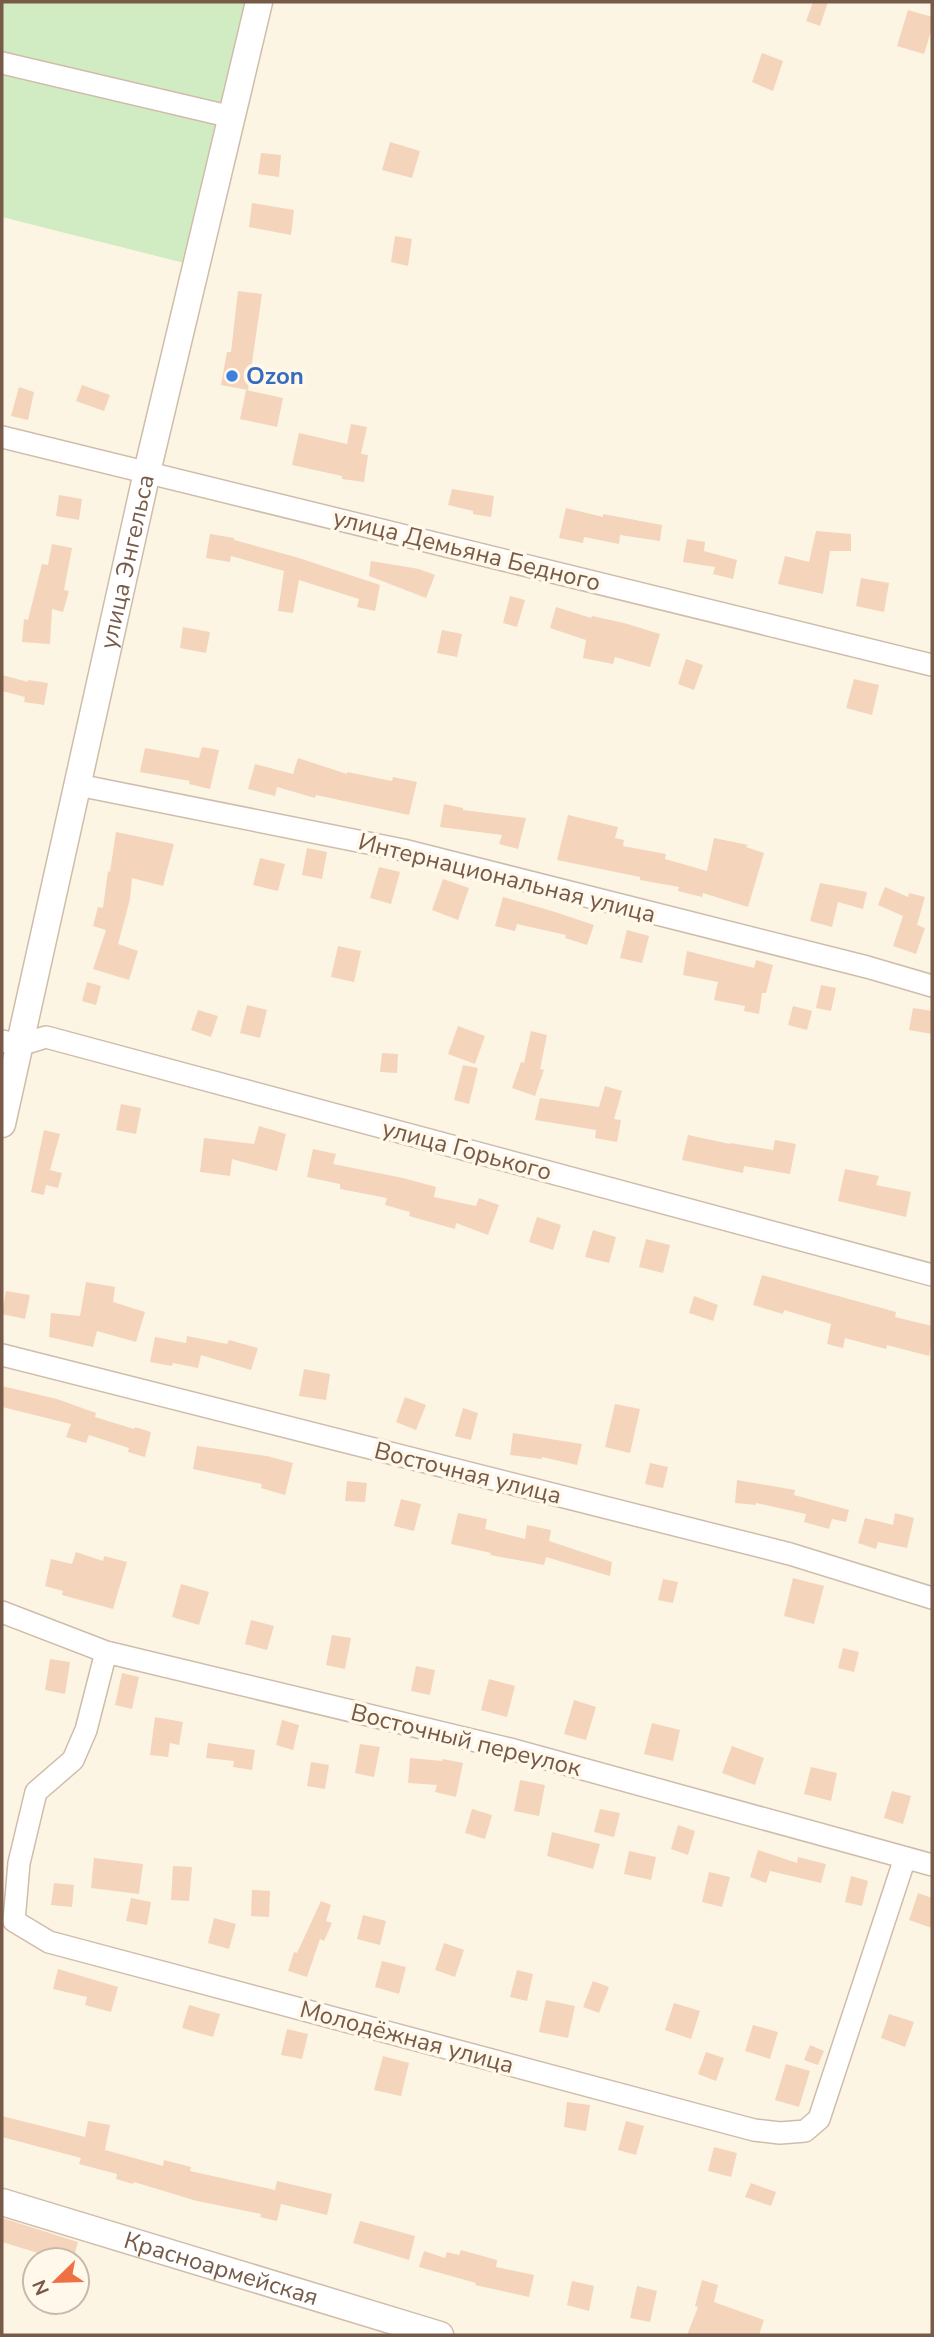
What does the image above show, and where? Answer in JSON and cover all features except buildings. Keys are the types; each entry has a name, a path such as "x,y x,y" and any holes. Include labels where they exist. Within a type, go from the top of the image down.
{"street":[{"name":"улица Энгельса","path":"2,1124 11,1043 78,785 147,472 259,2"},
{"path":"2,63 232,117"},
{"name":"улица Демьяна Бедного","path":"2,437 932,665"},
{"name":"Интернациональная улица","path":"78,785 404,850 867,967 932,986"},
{"name":"улица Горького","path":"11,1043 46,1037 932,1275"},
{"name":"Восточная улица","path":"2,1355 790,1554 932,1598"},
{"name":"Восточный переулок","path":"2,1612 106,1652 514,1750 932,1865"},
{"name":"Молодёжная улица","path":"106,1652 86,1730 73,1760 36,1792 19,1863 14,1921 49,1942 754,2130 780,2133 806,2131 819,2119 905,1858"},
{"name":"Красноармейская","path":"2,2202 440,2335"}],"green space":[{"path":"2,2 259,2 196,266 2,217"}],"place":[{"name":"Ozon","path":"232,376"}]}
